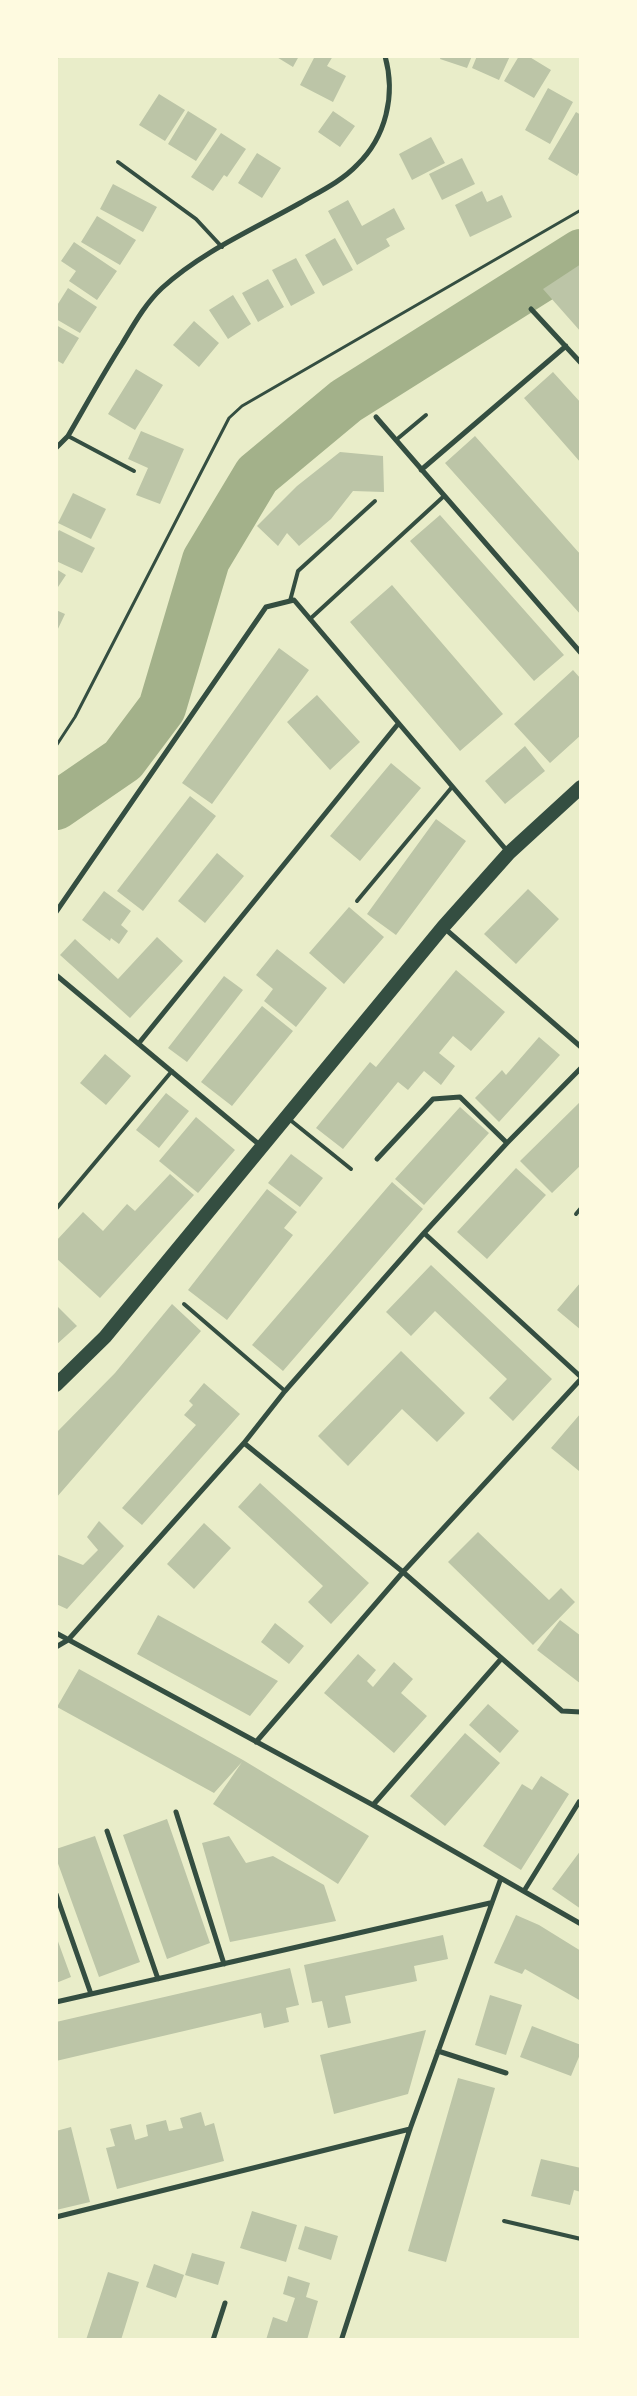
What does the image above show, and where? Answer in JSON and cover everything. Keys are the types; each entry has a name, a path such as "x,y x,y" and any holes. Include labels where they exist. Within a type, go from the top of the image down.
{"highway":[{"path":"56,1385 105,1337 443,927 509,853 581,787"}],"street":[{"path":"56,448 68,436 141,313 160,290 183,270 322,190 361,161 382,131 388,103 389,82 385,56"},
{"path":"531,309 581,363"},
{"path":"420,470 566,346"},
{"path":"376,417 420,470 581,653"},
{"path":"56,912 266,607 294,600 509,853"},
{"path":"139,1043 398,724"},
{"path":"443,927 581,1047"},
{"path":"56,975 262,1146"},
{"path":"56,1647 68,1640 244,1442 285,1391 424,1233 507,1143 581,1068"},
{"path":"377,1159 433,1099 460,1097 507,1143"},
{"path":"256,1742 403,1572 581,1378 424,1233"},
{"path":"244,1442 403,1572 562,1711 581,1712"},
{"path":"56,1632 373,1804 581,1924"},
{"path":"373,1804 501,1659"},
{"path":"524,1891 579,1802"},
{"path":"176,1812 224,1964"},
{"path":"107,1831 158,1980"},
{"path":"342,2338 410,2129 490,1903 501,1878"},
{"path":"56,1894 90,1994"},
{"path":"56,2002 490,1903"},
{"path":"438,2051 506,2072"},
{"path":"56,2217 410,2129"},
{"path":"213,2340 226,2303"}],"lane":[{"path":"118,162 196,219 222,247"},
{"path":"396,440 426,415"},
{"path":"68,436 134,471"},
{"path":"310,619 444,496"},
{"path":"290,601 298,571 375,502"},
{"path":"358,901 452,787"},
{"path":"56,1209 172,1071"},
{"path":"286,1116 351,1169"},
{"path":"576,1214 581,1208"},
{"path":"184,1304 285,1391"},
{"path":"504,2221 581,2239"}],"path":[{"path":"56,746 75,717 229,418 242,406 581,210"}],"building":[{"path":"275,56 299,56 293,67"},
{"path":"315,56 333,56 327,66 346,76 333,102 300,85"},
{"path":"441,56 472,56 467,68 440,59"},
{"path":"477,56 510,56 499,80 472,68"},
{"path":"519,56 528,56 551,70 534,98 504,81"},
{"path":"548,88 573,102 550,144 525,130"},
{"path":"159,94 185,110 165,141 139,125"},
{"path":"188,111 217,129 196,161 168,144"},
{"path":"333,111 355,126 340,147 318,132"},
{"path":"576,112 581,115 581,169 577,176 548,159"},
{"path":"221,133 246,149 227,177 224,175 213,191 191,177"},
{"path":"431,137 445,163 412,180 399,154"},
{"path":"257,153 281,168 262,198 238,183"},
{"path":"462,158 475,184 442,200 429,174"},
{"path":"113,184 157,207 143,232 100,209"},
{"path":"482,191 487,202 502,195 512,217 470,237 455,205"},
{"path":"348,200 362,226 394,208 405,229 386,239 390,246 357,265 328,211"},
{"path":"97,216 136,240 120,265 81,242"},
{"path":"335,238 353,270 323,286 305,255"},
{"path":"74,242 117,271 97,300 69,281 76,271 61,261"},
{"path":"296,258 315,293 291,306 272,270"},
{"path":"581,264 581,332 543,289"},
{"path":"268,279 284,307 258,322 242,293"},
{"path":"68,288 97,307 80,333 56,319 56,307"},
{"path":"233,295 251,324 228,339 209,310"},
{"path":"194,321 219,343 199,367 173,345"},
{"path":"56,325 79,338 63,364 56,360"},
{"path":"136,369 163,385 135,430 108,414"},
{"path":"553,372 581,403 581,463 524,398"},
{"path":"141,431 184,449 160,504 136,495 148,468 128,459"},
{"path":"475,436 581,555 581,615 445,463"},
{"path":"340,452 383,456 384,492 353,491 331,519 299,546 287,533 278,546 257,526 297,486"},
{"path":"73,493 106,509 91,539 58,523"},
{"path":"440,515 564,655 534,681 410,541"},
{"path":"59,530 95,548 82,573 56,561 56,535"},
{"path":"56,569 66,575 56,590"},
{"path":"392,585 503,714 460,751 350,622"},
{"path":"56,610 65,614 56,633"},
{"path":"279,648 309,670 212,804 182,783"},
{"path":"573,670 581,679 581,735 550,763 514,724"},
{"path":"317,695 360,742 330,770 287,722"},
{"path":"525,746 545,771 505,804 485,781"},
{"path":"391,763 421,788 360,861 330,836"},
{"path":"190,796 216,816 143,911 117,891"},
{"path":"436,819 466,841 396,935 367,914"},
{"path":"217,853 244,876 205,923 178,901"},
{"path":"528,889 559,919 516,964 484,934"},
{"path":"104,891 131,911 121,925 128,931 119,944 111,938 110,941 82,920"},
{"path":"349,907 384,937 344,984 309,953"},
{"path":"157,937 183,961 130,1018 60,955 75,939 118,979"},
{"path":"277,949 327,988 296,1027 264,1001 273,989 256,975"},
{"path":"456,970 505,1012 471,1051 453,1036 439,1053 455,1066 441,1085 424,1071 408,1090 398,1082 343,1149 316,1128 370,1062 376,1067"},
{"path":"224,976 243,990 187,1062 168,1048"},
{"path":"262,1006 293,1031 232,1106 201,1082"},
{"path":"539,1037 560,1055 499,1122 475,1098 502,1070 506,1075"},
{"path":"105,1054 131,1076 106,1105 80,1083"},
{"path":"166,1093 189,1111 159,1148 136,1130"},
{"path":"581,1101 581,1165 552,1193 520,1161"},
{"path":"460,1107 489,1133 424,1205 395,1179"},
{"path":"196,1117 235,1150 198,1193 159,1161"},
{"path":"291,1154 323,1178 300,1207 268,1183"},
{"path":"516,1168 546,1195 487,1259 457,1232"},
{"path":"170,1174 194,1195 100,1298 56,1258 56,1241 83,1212 103,1231 127,1204 135,1211"},
{"path":"392,1182 423,1209 283,1371 252,1345"},
{"path":"267,1189 297,1212 284,1228 293,1235 227,1320 188,1290"},
{"path":"431,1265 552,1379 513,1421 489,1398 507,1379 435,1311 411,1336 386,1312"},
{"path":"581,1282 581,1330 557,1310"},
{"path":"172,1304 201,1331 56,1498 56,1433 115,1373"},
{"path":"56,1305 77,1326 56,1345"},
{"path":"401,1351 465,1413 437,1442 402,1409 348,1466 318,1436"},
{"path":"204,1383 240,1414 142,1525 122,1508 196,1425 184,1415 193,1405 189,1401"},
{"path":"581,1413 581,1469 579,1471 551,1448"},
{"path":"260,1483 369,1583 331,1624 308,1602 323,1586 238,1507"},
{"path":"99,1521 124,1546 67,1609 56,1604 56,1554 83,1565 98,1550 87,1537"},
{"path":"204,1523 231,1548 194,1589 167,1564"},
{"path":"478,1532 549,1600 561,1588 575,1602 533,1645 448,1562"},
{"path":"158,1615 278,1681 250,1716 137,1654"},
{"path":"560,1620 581,1636 581,1684 537,1650"},
{"path":"275,1623 304,1646 289,1664 261,1642"},
{"path":"358,1654 376,1670 367,1681 373,1687 394,1662 413,1679 401,1693 427,1716 394,1753 324,1693"},
{"path":"79,1669 243,1760 369,1836 338,1884 213,1804 242,1762 214,1793 57,1707"},
{"path":"488,1704 519,1731 500,1753 469,1725"},
{"path":"465,1733 500,1763 445,1826 410,1796"},
{"path":"541,1776 569,1794 521,1870 483,1846 522,1784 532,1790"},
{"path":"167,1819 210,1943 167,1959 123,1835"},
{"path":"95,1836 140,1962 99,1977 56,1858 56,1849"},
{"path":"229,1836 246,1863 273,1856 324,1885 336,1921 230,1942 202,1843"},
{"path":"581,1850 581,1909 552,1889"},
{"path":"516,1915 539,1925 581,1951 581,2001 525,1969 522,1974 494,1963"},
{"path":"443,1935 448,1959 414,1966 417,1981 345,1996 351,2023 328,2028 322,2001 312,2003 304,1965"},
{"path":"56,1936 71,1977 56,1983"},
{"path":"290,1968 299,2005 286,2008 289,2022 264,2028 261,2013 56,2061 56,2022"},
{"path":"490,1995 522,2005 506,2055 475,2045"},
{"path":"532,2026 581,2045 581,2052 571,2076 520,2057"},
{"path":"426,2030 408,2094 334,2114 320,2055"},
{"path":"458,2078 495,2088 446,2262 408,2251"},
{"path":"201,2112 205,2126 214,2123 224,2161 117,2189 106,2148 115,2146 110,2129 131,2124 135,2140 148,2136 146,2125 166,2120 169,2131 183,2128 180,2118"},
{"path":"71,2127 90,2202 56,2210 56,2131"},
{"path":"541,2159 581,2168 581,2192 574,2190 570,2205 531,2196"},
{"path":"252,2211 297,2225 286,2262 240,2248"},
{"path":"305,2226 338,2236 331,2260 298,2249"},
{"path":"192,2253 225,2262 218,2285 185,2275"},
{"path":"154,2264 184,2275 176,2298 146,2287"},
{"path":"108,2272 139,2282 121,2340 86,2340"},
{"path":"288,2276 310,2283 306,2297 318,2301 307,2340 266,2340 273,2317 287,2322 295,2298 283,2294"}],"waterway":[{"path":"56,806 123,760 162,708 206,560 257,475 346,401 581,253"}]}
